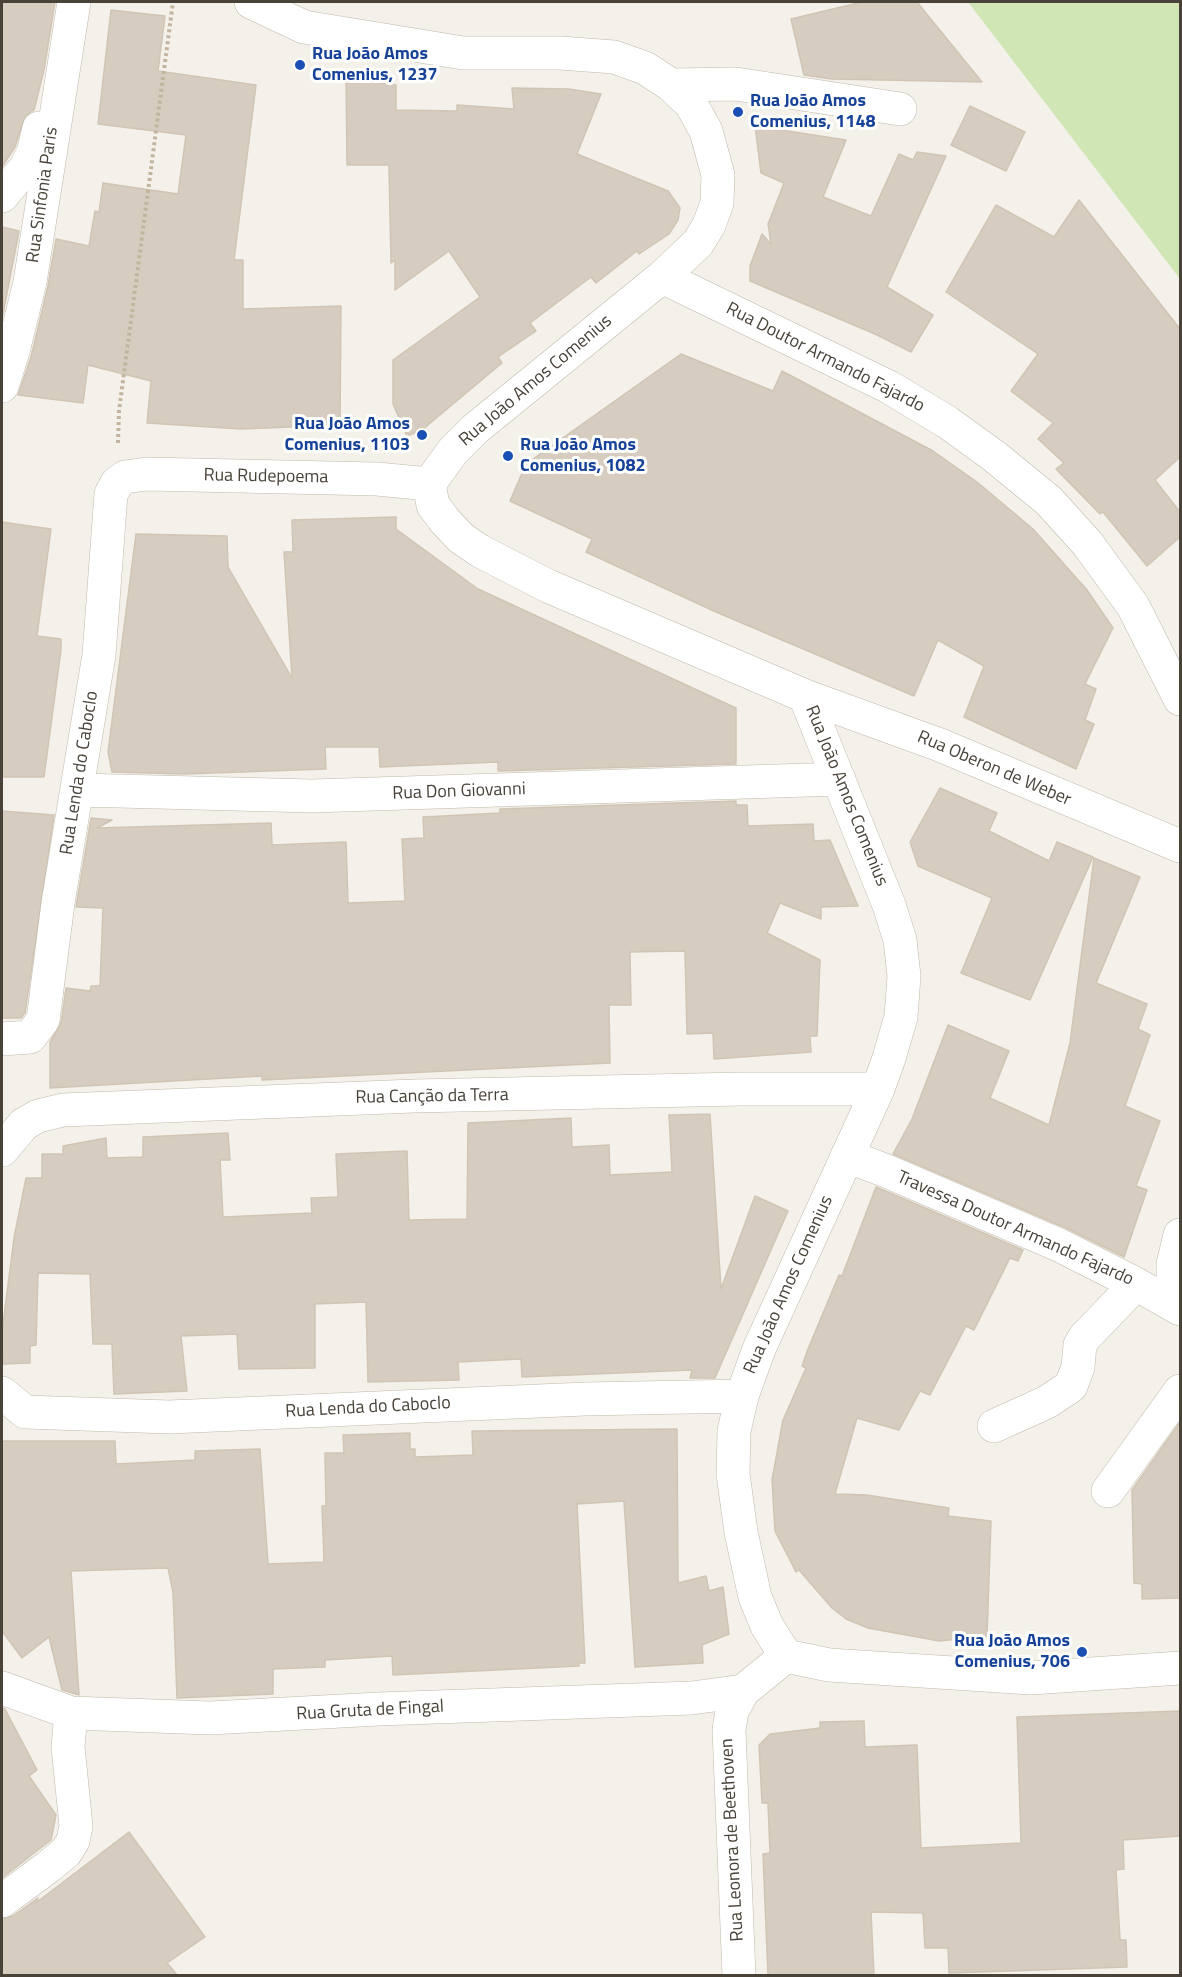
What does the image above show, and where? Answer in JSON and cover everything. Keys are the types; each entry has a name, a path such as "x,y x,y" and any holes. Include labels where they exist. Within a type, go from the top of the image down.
{"street":[{"path":"2,196 26,167 33,153 64,2"},
{"name":"Rua Sinfonia Paris","path":"2,386 30,282 74,2"},
{"name":"Rua João Amos Comenius","path":"251,2 304,27 463,53 560,53 614,57 645,68 671,85 691,104 706,131 718,175 717,194 709,225 698,243 662,277 476,429 453,452 429,483 433,505 461,538 480,551 570,595 806,696 870,854 900,940 904,976 901,1017 878,1089 759,1349 742,1396 734,1431 733,1474 741,1532 754,1597 767,1626 786,1656"},
{"path":"671,85 736,84 900,109"},
{"name":"Rua Doutor Armando Fajardo","path":"662,277 889,387 947,422 994,456 1049,501 1087,543 1133,606 1180,699"},
{"name":"Rua Rudepoema","path":"114,489 125,477 147,474 377,479 429,483"},
{"name":"Rua Lenda do Caboclo","path":"11,1039 30,1036 43,1020 57,914 79,790 99,655 114,489"},
{"name":"Rua Oberon de Weber","path":"806,696 940,745 1180,846"},
{"name":"Rua Don Giovanni","path":"79,790 312,796 839,779"},
{"name":"Rua Canção da Terra","path":"2,1150 24,1124 38,1116 63,1110 414,1096 635,1094 741,1089 878,1089"},
{"name":"Travessa Doutor Armando Fajardo","path":"847,1156 1023,1229 1136,1284 1180,1309"},
{"path":"1180,1235 1173,1264 1173,1281 1180,1309"},
{"path":"994,1426 1047,1402 1071,1386 1078,1367 1080,1345 1085,1337 1136,1284"},
{"path":"1108,1491 1180,1391"},
{"name":"Rua Lenda do Caboclo","path":"2,1393 25,1412 169,1418 585,1399 742,1396"},
{"path":"786,1656 829,1665 1031,1678 1180,1668"},
{"name":"Rua Leonora de Beethoven","path":"739,1976 729,1730 732,1711 743,1691 786,1656"},
{"name":"Rua Gruta de Fingal","path":"2,1688 70,1713 210,1718 379,1709 692,1698 743,1691"},
{"path":"2,1901 66,1852 73,1841 76,1826 68,1747 70,1713"}],"path":[{"path":"114,489 119,411 173,2"}],"green space":[{"path":"968,2 1180,2 1180,279"}],"building":[{"path":"2,2 55,2 44,70 34,110 25,116 15,147 2,167"},
{"path":"862,2 917,2 982,82 831,79 804,75 791,19"},
{"path":"111,10 165,16 158,71 256,85 234,260 243,260 243,309 341,306 340,425 241,429 147,423 151,381 88,365 83,403 18,395 31,357 48,286 56,239 89,246 95,211 99,212 103,183 178,194 186,135 98,124"},
{"path":"346,76 396,85 396,110 457,111 457,105 514,109 512,88 569,89 601,94 577,154 668,191 680,208 678,220 669,234 639,254 637,251 596,283 591,277 530,323 536,331 498,357 502,363 422,430 407,436 393,404 393,360 480,297 449,251 395,290 395,260 391,263 389,165 347,165"},
{"path":"970,106 1025,132 1006,171 951,145"},
{"path":"755,126 846,140 823,197 871,216 899,154 913,160 917,152 946,156 887,287 933,315 911,352 875,334 750,281 750,266 762,234 771,244 768,224 784,183 761,173"},
{"path":"1079,200 1180,329 1180,457 1155,480 1180,512 1180,537 1147,566 1103,512 1100,514 1056,469 1064,463 1038,439 1053,423 1011,391 1038,354 946,292 996,205 1054,237"},
{"path":"2,227 19,231 2,319"},
{"path":"681,354 773,391 782,371 933,451 977,482 1033,529 1087,590 1113,628 1085,684 1096,689 1085,720 1094,724 1076,769 964,717 984,666 938,640 914,696 716,612 586,552 592,539 510,501 526,464"},
{"path":"396,517 396,529 478,589 736,708 736,764 498,771 498,762 380,767 379,747 325,747 326,769 185,774 112,772 108,752 136,534 227,536 228,567 292,678 284,552 293,552 292,520"},
{"path":"2,522 51,529 37,636 61,639 61,650 44,777 2,777"},
{"path":"940,788 997,813 989,831 1049,861 1057,842 1093,857 1030,1000 961,973 992,898 918,866 910,842"},
{"path":"736,801 736,805 747,805 748,826 813,824 814,841 830,840 858,906 821,907 821,919 780,903 767,933 820,960 817,1036 810,1036 811,1052 714,1059 713,1033 687,1034 685,951 630,952 631,1005 609,1005 610,1063 262,1080 262,1076 50,1088 50,1042 61,1023 66,988 90,991 91,986 100,986 103,908 76,907 91,818 112,820 97,828 271,823 272,845 346,842 348,903 405,901 402,839 424,838 423,817 500,813 500,809"},
{"path":"2,811 54,815 25,1013 21,1018 2,1018"},
{"path":"1094,858 1140,877 1096,983 1147,1004 1138,1029 1150,1035 1125,1106 1160,1121 1136,1186 1147,1190 1124,1257 1066,1228 893,1154 912,1119 948,1025 1009,1051 990,1098 1049,1125 1070,1043"},
{"path":"710,1114 721,1289 755,1196 788,1211 715,1378 690,1378 692,1370 522,1377 521,1359 458,1362 459,1380 368,1382 366,1302 315,1304 315,1368 239,1369 237,1334 181,1336 187,1391 114,1394 112,1344 93,1344 90,1274 38,1273 36,1345 30,1346 30,1363 3,1364 2,1332 14,1238 26,1178 42,1178 42,1154 63,1154 63,1146 106,1138 107,1158 143,1157 143,1137 228,1133 230,1160 220,1160 223,1217 312,1213 311,1198 338,1197 336,1154 407,1151 409,1220 467,1219 468,1123 571,1118 572,1147 609,1145 610,1175 672,1172 669,1115"},
{"path":"876,1187 1023,1250 1018,1261 1010,1258 974,1330 966,1326 930,1395 920,1391 899,1430 857,1418 835,1494 867,1495 949,1508 948,1516 991,1521 987,1636 939,1641 868,1628 846,1619 832,1608 799,1570 796,1572 775,1531 772,1480 783,1420 806,1368 802,1366 808,1349 839,1275 842,1276"},
{"path":"1180,1422 1180,1598 1142,1599 1142,1584 1134,1583 1132,1490"},
{"path":"677,1429 678,1583 706,1576 709,1591 723,1587 729,1634 702,1645 703,1663 635,1667 624,1501 577,1504 585,1663 579,1663 579,1666 393,1675 392,1656 325,1660 325,1667 273,1669 273,1694 177,1698 173,1592 168,1568 71,1571 79,1695 62,1690 49,1637 22,1658 2,1631 2,1441 115,1441 116,1464 195,1460 195,1451 260,1449 268,1564 324,1562 322,1506 326,1506 325,1453 344,1453 343,1435 410,1433 410,1449 415,1449 415,1457 473,1455 472,1431"},
{"path":"2,1708 5,1709 37,1770 29,1776 56,1815 51,1840 2,1878"},
{"path":"1180,1711 1180,1836 1123,1840 1124,1869 1116,1870 1120,1940 1126,1940 1127,1967 949,1973 948,1948 925,1948 923,1913 871,1912 874,1976 768,1976 763,1854 770,1853 768,1803 762,1803 759,1745 770,1734 820,1728 820,1722 864,1721 865,1747 917,1745 921,1848 1021,1843 1017,1717"},
{"path":"129,1832 205,1937 167,1963 178,1976 2,1976 2,1919 13,1916 38,1898 37,1902"}],"place":[{"name":"Rua João Amos Comenius, 1237","path":"300,65"},
{"name":"Rua João Amos Comenius, 1148","path":"738,112"},
{"name":"Rua João Amos Comenius, 1103","path":"422,435"},
{"name":"Rua João Amos Comenius, 1082","path":"508,456"},
{"name":"Rua João Amos Comenius, 706","path":"1082,1652"}]}
